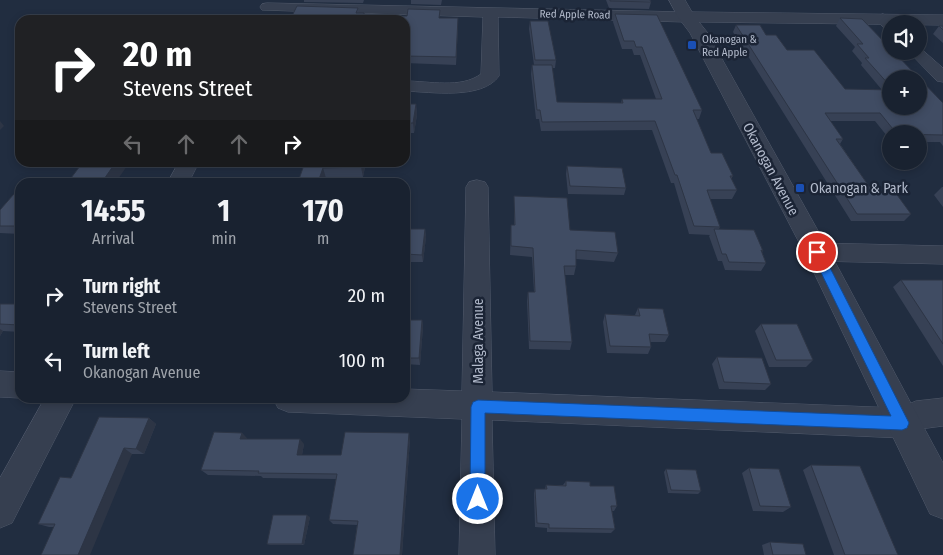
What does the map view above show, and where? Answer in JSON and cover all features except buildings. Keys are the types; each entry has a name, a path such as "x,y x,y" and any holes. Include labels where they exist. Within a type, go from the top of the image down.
{"street":[{"name":"Red Apple Road","path":"269,3 471,6 491,12 682,8 882,23"},
{"path":"262,15 269,3"},
{"name":"Okanogan Avenue","path":"682,8 698,32 817,252 943,501"},
{"path":"410,86 471,86 484,82 490,76 491,12"},
{"name":"Red Apple Road","path":"927,21 943,20"},
{"path":"925,60 943,77"},
{"name":"Malaga Avenue","path":"477,187 477,555"},
{"path":"817,252 943,255"},
{"path":"0,384 15,385"},
{"path":"0,511 58,403"},
{"path":"394,403 902,423 916,415 943,412"}],"place":[{"name":"Okanogan & Red Apple","path":"692,45"},
{"name":"Okanogan & Park","path":"800,188"}],"route":[{"path":"478,499 478,407 902,423 817,252"}]}
